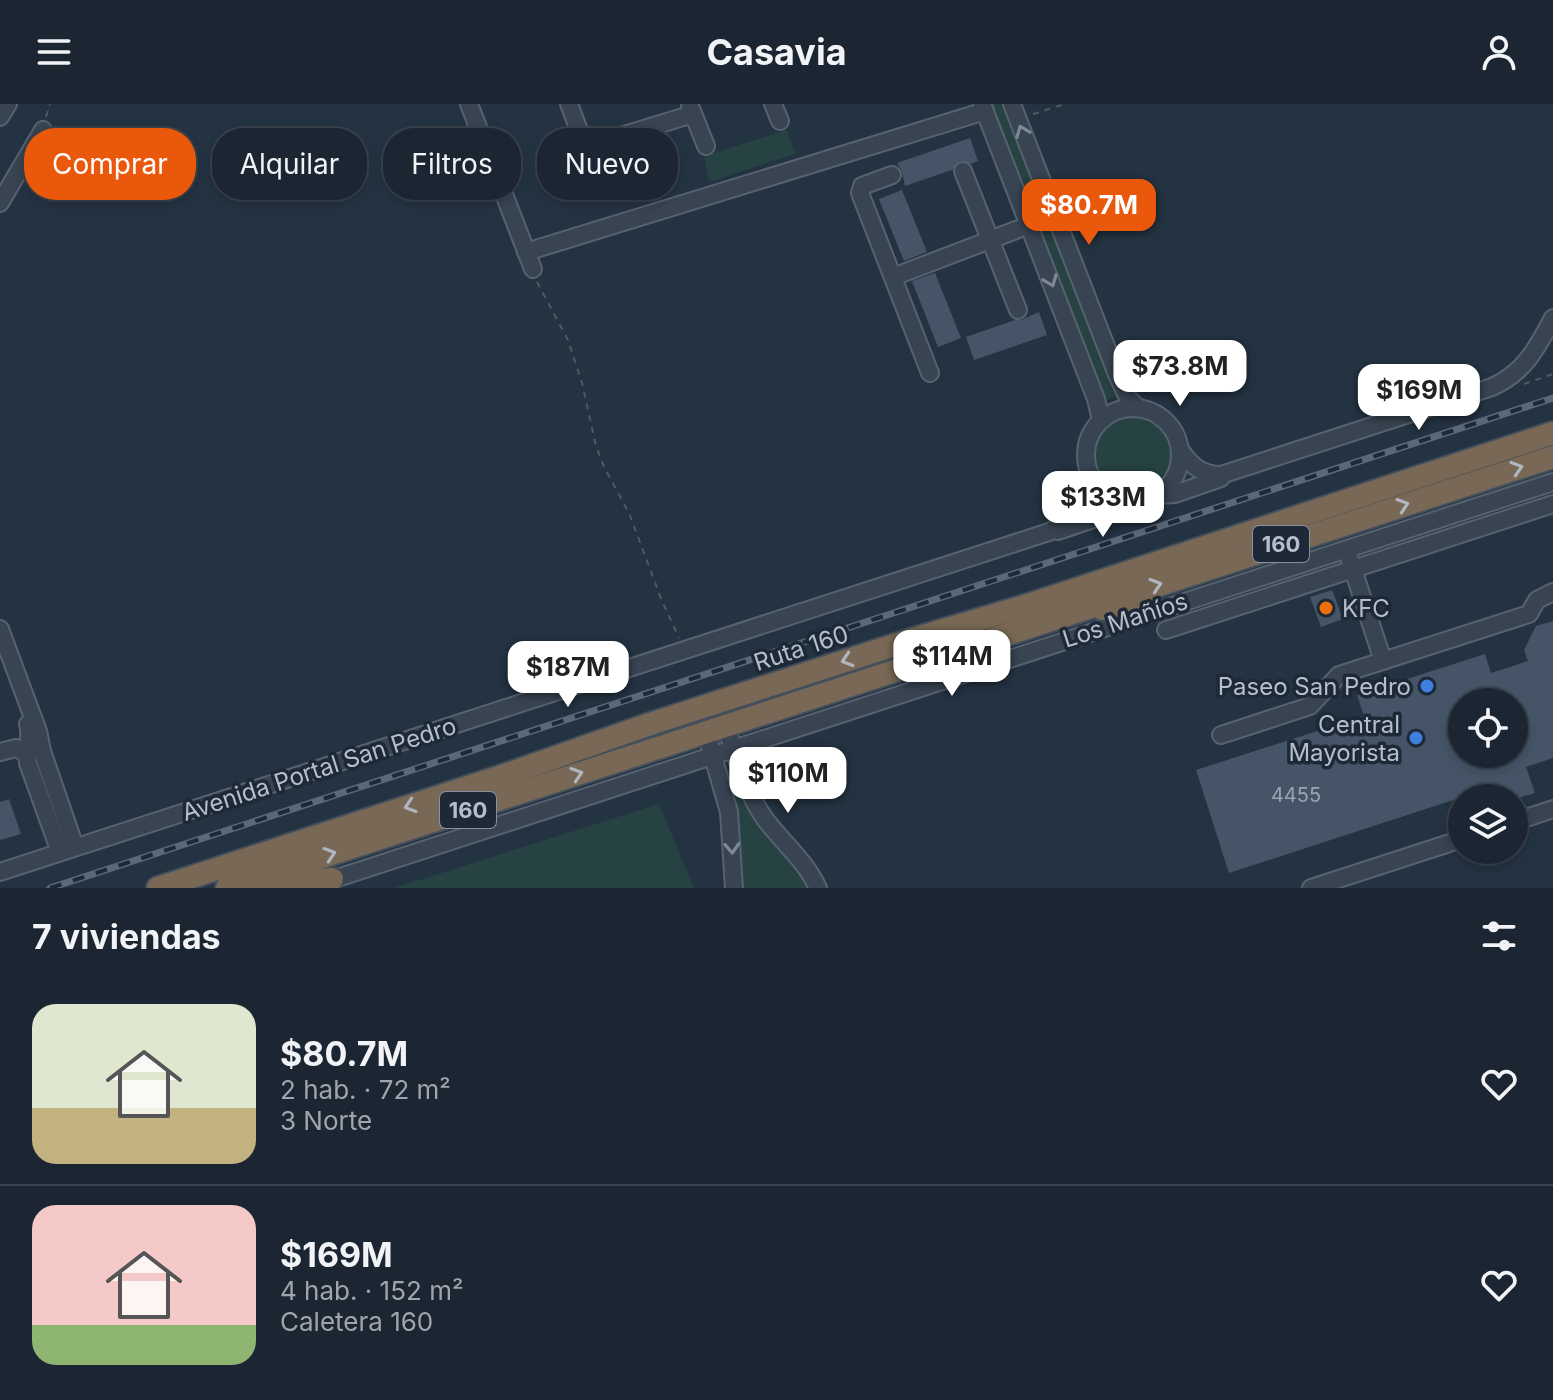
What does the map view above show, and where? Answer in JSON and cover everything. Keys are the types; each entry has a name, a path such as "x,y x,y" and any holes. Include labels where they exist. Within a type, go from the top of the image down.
{"highway":[{"name":"Ruta 160","path":"158,888 910,640 1028,605 1553,433"},
{"name":"Ruta 160","path":"228,888 1553,457"},
{"path":"1082,609 1162,620"},
{"path":"708,706 705,720 716,729"},
{"path":"228,888 332,879"}],"street":[{"path":"0,117 8,104"},
{"path":"469,104 536,278"},
{"path":"569,104 578,128"},
{"path":"773,104 780,121"},
{"path":"1012,104 1119,380 1128,398 1138,408"},
{"path":"526,252 984,107 1096,399 1101,420"},
{"path":"637,128 691,109 706,146"},
{"path":"0,203 24,162"},
{"path":"963,171 1018,310"},
{"path":"892,175 862,186 860,190 930,373"},
{"path":"893,277 1029,225"},
{"name":"Avenida Portal San Pedro","path":"0,872 1049,532 1070,529 1150,498 1175,494 1228,473 1505,381 1530,359 1553,318"},
{"path":"1180,450 1175,475 1150,498 1131,502 1111,497 1095,483 1087,465 1087,445 1101,420 1118,410 1138,408 1158,415 1166,422 1180,450 1201,471 1214,475 1228,473"},
{"name":"Avenida Portal San Pedro","path":"1049,532 1080,508 1087,493 1090,474"},
{"name":"Los Mañíos","path":"305,888 734,748 1162,620 1347,549 1553,482"},
{"path":"1162,620 1354,570 1553,504"},
{"path":"1475,507 1481,527"},
{"path":"1347,549 1383,661"},
{"path":"1221,735 1310,706 1334,678 1529,614 1537,600 1553,592"},
{"path":"0,629 38,731 68,849"},
{"path":"0,648 29,726 26,753 68,849"},
{"path":"716,729 734,748 745,783 759,810 799,858 818,888"},
{"path":"716,729 712,755 729,812 734,888"},
{"path":"0,752 16,748 26,753"},
{"path":"1528,817 1553,809"},
{"path":"1311,888 1448,844"}],"path":[{"path":"1033,114 1065,104"},
{"path":"536,278 568,340 582,383 596,446 629,513 684,650"}],"green space":[{"path":"991,104 1006,104 1121,393 1105,401"},
{"path":"787,130 795,154 709,182 704,156"},
{"path":"1133,414 1149,417 1162,426 1171,439 1174,455 1171,471 1162,484 1149,493 1133,496 1117,493 1104,484 1095,471 1092,455 1095,439 1104,426 1117,417"},
{"path":"732,768 757,823 810,888 741,888 724,771"},
{"path":"659,804 694,888 394,888"}],"building":[{"path":"970,138 978,161 971,164 960,161 952,170 905,186 897,163"},
{"path":"902,190 927,252 904,261 879,199"},
{"path":"935,273 961,338 938,347 912,281"},
{"path":"1039,312 1047,335 974,360 966,337"},
{"name":"KFC","path":"1332,590 1343,619 1321,627 1310,597"},
{"path":"1553,621 1553,758 1528,766 1528,688 1448,688 1448,768 1526,768 1535,793 1528,795 1528,784 1448,784 1448,802 1229,873 1196,770 1364,716 1357,695 1485,654 1491,673 1528,661 1524,650 1536,626"},
{"path":"9,799 21,834 0,840 0,802"}],"railway":[{"path":"50,888 1553,398"}],"place":[{"name":"KFC","path":"1326,608"},
{"name":"Paseo San Pedro","path":"1427,686"},
{"name":"Central Mayorista","path":"1416,738"}]}
